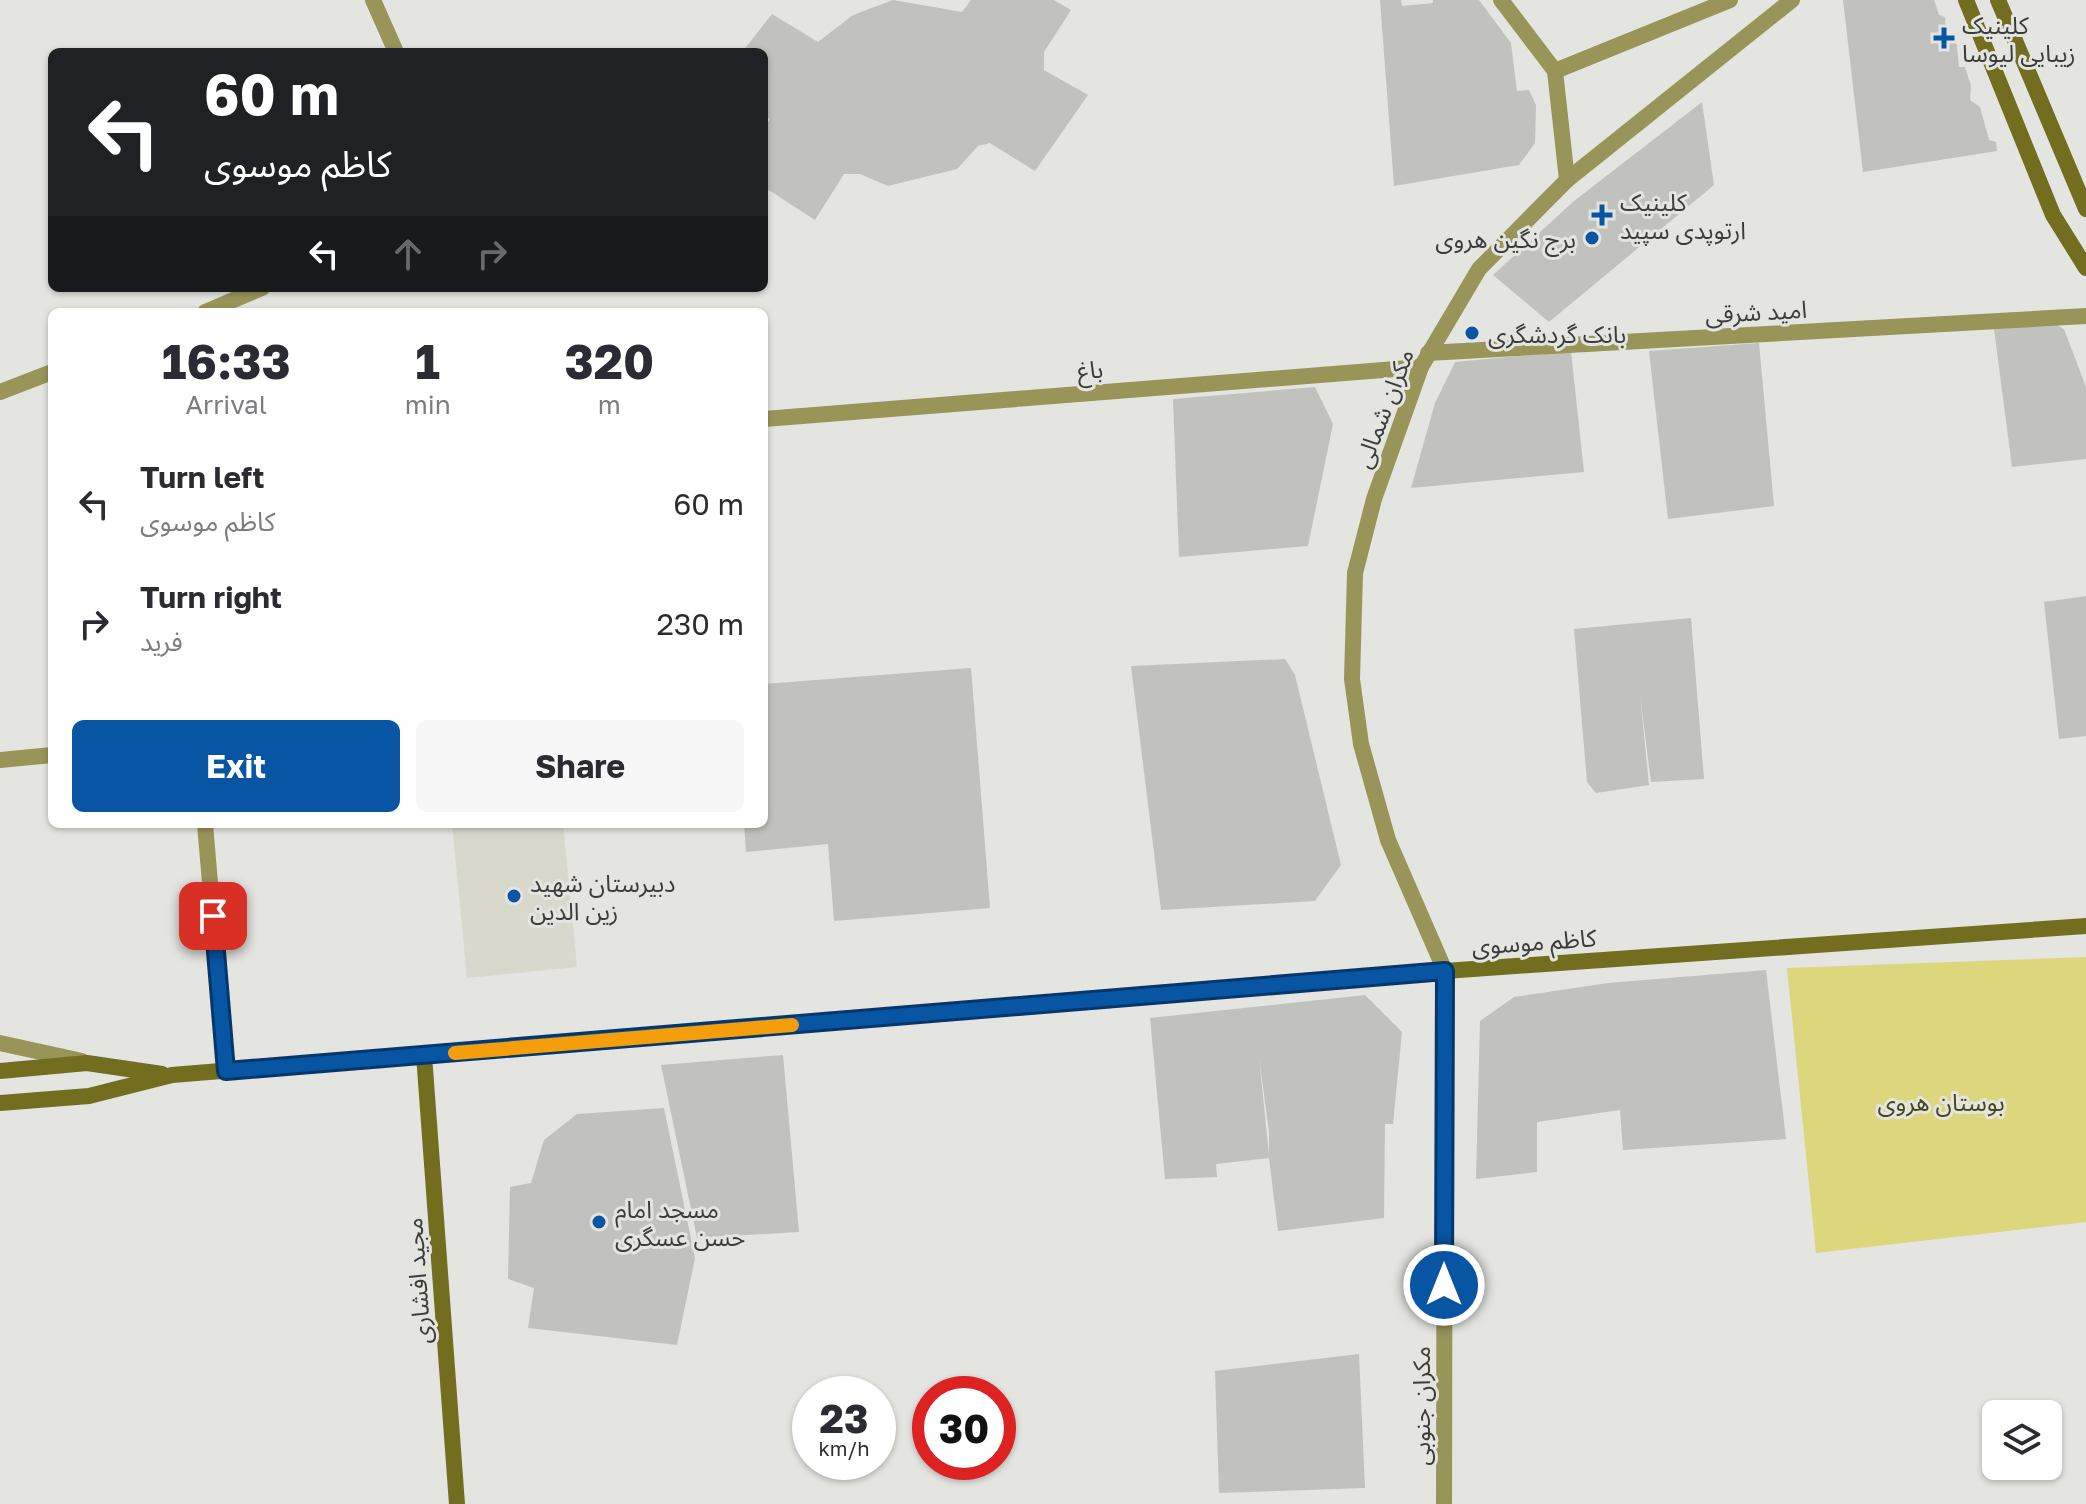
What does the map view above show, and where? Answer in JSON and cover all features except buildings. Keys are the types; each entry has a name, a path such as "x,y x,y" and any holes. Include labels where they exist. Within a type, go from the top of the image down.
{"main road":[{"path":"1966,0 2053,215 2086,268"},
{"path":"1998,0 2086,209"},
{"name":"کاظم موسوی","path":"0,1103 89,1096 172,1075 1445,971 2086,926"},
{"name":"مجید افشاری","path":"424,1055 457,1504"},
{"name":"کاظم موسوی","path":"0,1071 87,1063 172,1075"}],"street":[{"path":"373,0 394,48"},
{"path":"1501,0 1555,71 1567,180"},
{"path":"1555,71 1730,0"},
{"name":"مکران شمالی","path":"1445,971 1405,886 1373,795 1361,744 1352,679 1355,573 1374,499 1424,360 1479,269 1567,180 1792,0"},
{"path":"214,308 252,292"},
{"name":"امید شرقی","path":"1424,360 2086,316"},
{"name":"باغ","path":"768,419 1424,360"},
{"path":"0,392 48,374"},
{"path":"0,760 48,755"},
{"path":"205,828 226,1071"},
{"name":"مکران جنوبی","path":"1444,1504 1445,971"},
{"path":"0,1043 87,1063"}],"shaded area":[{"name":"دبیرستان شهید زین الدین","path":"452,828 563,828 577,967 467,978"}],"green space":[{"name":"بوستان هروی","path":"2086,957 2086,1222 1816,1253 1787,968"}],"slow traffic":[{"path":"455,1053 792,1025"}],"place":[{"name":"کلینیک زیبایی لیوسا","path":"1944,38"},
{"name":"کلینیک ارتوپدی سپید","path":"1602,215"},
{"name":"برج نگین هروی","path":"1592,238"},
{"name":"بانک گردشگری","path":"1472,333"},
{"name":"دبیرستان شهید زین الدین","path":"514,896"},
{"name":"مسجد امام حسن عسگری","path":"599,1222"}],"route":[{"path":"213,916 226,1071 1445,971 1444,1285"}]}
